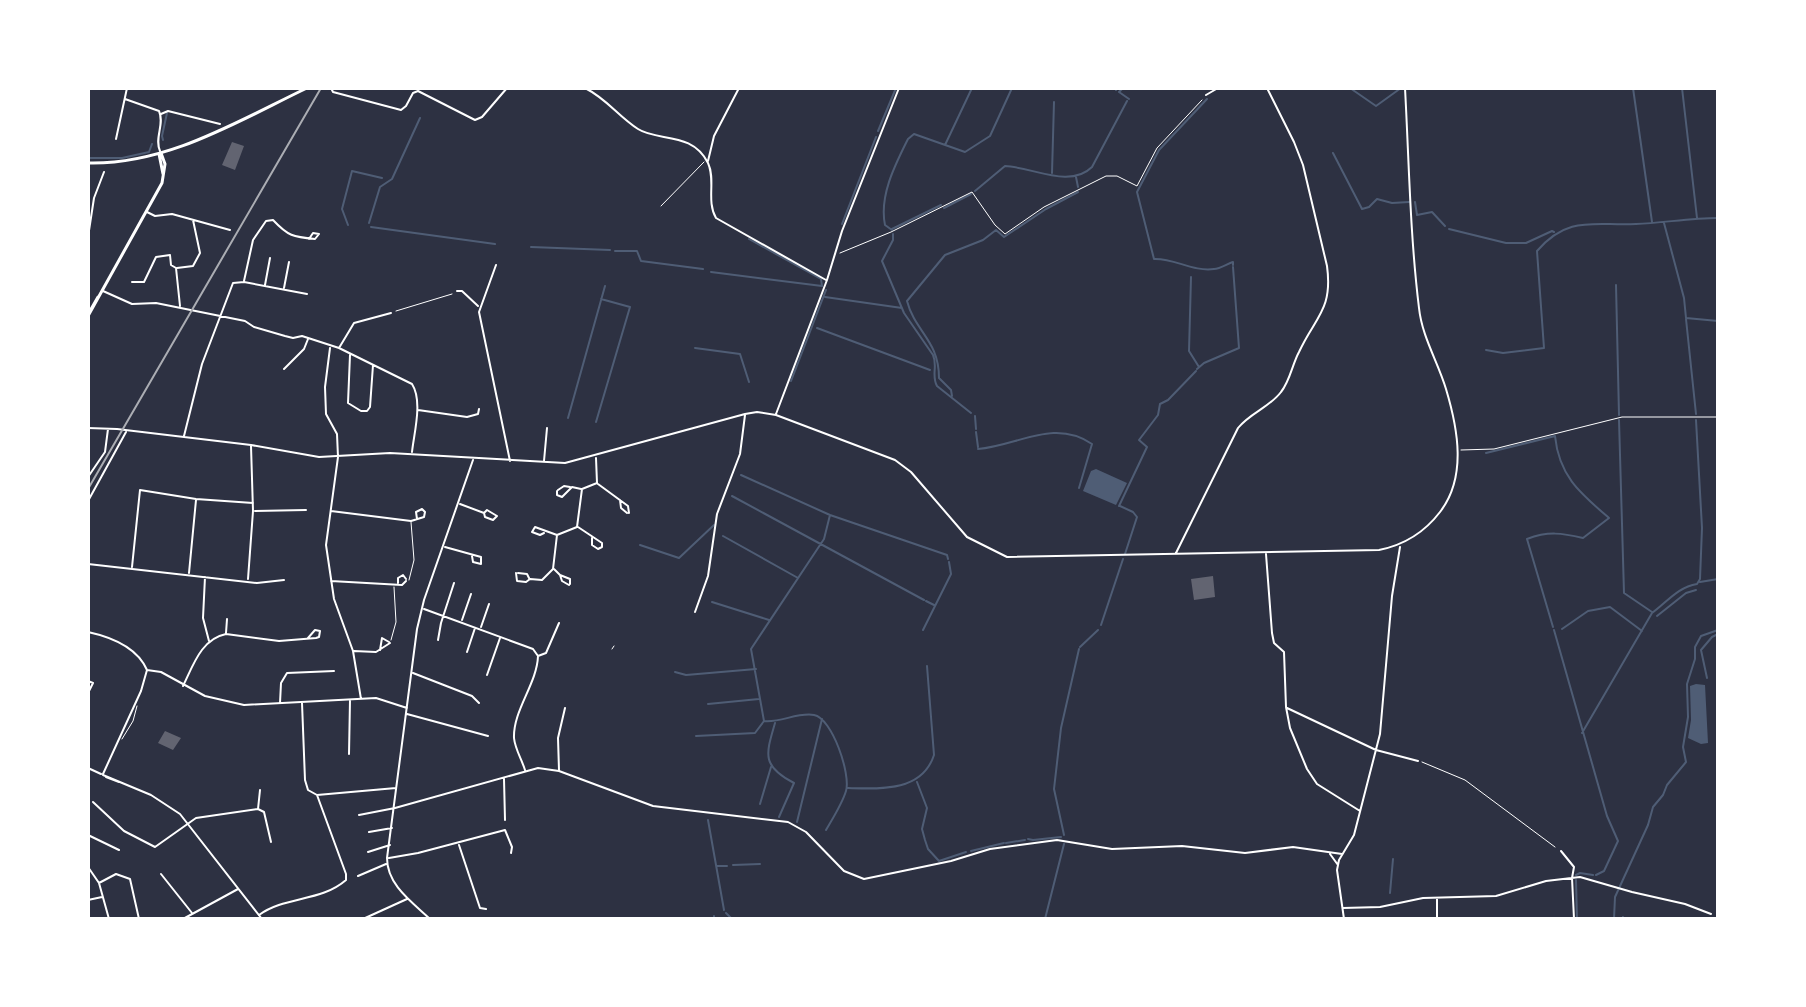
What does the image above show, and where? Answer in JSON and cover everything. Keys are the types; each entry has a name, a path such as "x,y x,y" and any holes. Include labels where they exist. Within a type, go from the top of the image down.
{"main road":[{"path":"88,163 123,162 160,154 307,88"},
{"path":"90,311 164,178 165,164 160,154"}],"street":[{"path":"116,139 127,88"},
{"path":"331,88 343,96 398,110 404,109 413,93 424,93 475,120 482,117 507,88"},
{"path":"585,88 603,97 640,130 681,140 706,161"},
{"path":"739,88 714,136 706,161 716,218 827,280"},
{"path":"776,415 848,215 899,88"},
{"path":"1206,95 1218,88"},
{"path":"1176,555 1233,436 1244,420 1280,394 1299,352 1325,310 1329,279 1303,165 1267,88"},
{"path":"88,428 251,445 306,456 377,453 565,463 757,412 776,415 895,460 911,472 967,537 1007,557 1379,550 1400,546 1425,528 1450,498 1458,450 1446,389 1420,317 1405,88"},
{"path":"125,99 154,107 161,114"},
{"path":"161,114 168,111 220,124"},
{"path":"160,154 161,114"},
{"path":"88,237 94,198 104,172"},
{"path":"146,211 155,216 172,214 230,230"},
{"path":"132,282 144,282 156,257 170,255 171,265 176,268 193,266 200,253 193,220"},
{"path":"244,282 253,240 266,221 273,220 286,234 309,239"},
{"path":"264,286 270,258"},
{"path":"284,290 289,262"},
{"path":"496,265 479,307 510,461"},
{"path":"176,268 180,307"},
{"path":"183,438 202,364 233,283 244,282 307,294"},
{"path":"457,291 462,291 479,307"},
{"path":"101,292 132,304 156,303 180,307 245,321 254,327 293,338 302,336 339,348 415,387 417,409 411,455"},
{"path":"339,348 354,323 391,313"},
{"path":"284,369 304,349 308,338"},
{"path":"330,347 325,387 326,414 337,434 338,457 326,545 334,599 353,651 361,699"},
{"path":"350,354 348,403 361,411 367,411 370,407 373,365"},
{"path":"417,409 467,417 478,414 479,409"},
{"path":"695,612 708,576 717,514 740,454 745,414"},
{"path":"88,477 105,452 108,428"},
{"path":"544,463 547,428"},
{"path":"88,501 127,430"},
{"path":"247,581 250,575 253,511 251,445"},
{"path":"596,457 597,483"},
{"path":"430,919 390,876 387,858 417,629 474,458"},
{"path":"572,487 582,489 597,483"},
{"path":"597,483 620,500"},
{"path":"577,527 582,489"},
{"path":"132,568 140,490 196,499 253,503"},
{"path":"189,574 196,499"},
{"path":"459,504 484,513"},
{"path":"253,511 306,510"},
{"path":"330,510 411,521 417,519"},
{"path":"545,533 557,535 577,527"},
{"path":"577,527 592,537"},
{"path":"530,579 542,580 553,569 557,535"},
{"path":"444,546 472,556"},
{"path":"1344,919 1338,865 1354,835 1382,725 1392,596 1400,546"},
{"path":"1266,553 1272,633 1274,643 1284,652 1287,664 1286,707 1297,747 1317,784 1360,811"},
{"path":"88,564 257,583 284,580"},
{"path":"553,569 560,575"},
{"path":"205,575 203,618 209,641"},
{"path":"330,581 396,585 406,581 403,575 396,585"},
{"path":"438,640 454,583"},
{"path":"462,622 471,594"},
{"path":"480,628 489,604"},
{"path":"423,609 533,649 538,656 538,669 514,737 526,771"},
{"path":"226,634 227,619"},
{"path":"538,656 546,653 559,623"},
{"path":"467,652 476,627"},
{"path":"88,632 130,649 147,670"},
{"path":"183,686 209,641 226,634 279,641 308,638"},
{"path":"487,675 500,636"},
{"path":"353,651 376,652 380,650 390,643 382,638 380,650"},
{"path":"147,670 161,672 205,696 244,705 376,698 407,708"},
{"path":"103,775 136,703 147,670"},
{"path":"280,704 281,683 287,673 334,671"},
{"path":"412,672 472,696 479,703"},
{"path":"88,681 93,683 88,693"},
{"path":"349,754 350,699"},
{"path":"259,915 272,906 318,895 346,880 317,795 306,785 302,701"},
{"path":"1286,707 1376,750 1418,761"},
{"path":"559,771 558,738 565,708"},
{"path":"406,714 488,736"},
{"path":"88,768 164,802 188,822 262,919"},
{"path":"359,815 538,768 559,771 653,806 788,822 806,832 844,871 864,879 951,861 990,849 1057,840 1112,849 1182,846 1245,853 1293,847 1342,854"},
{"path":"504,777 505,820"},
{"path":"317,795 397,788"},
{"path":"258,809 260,790"},
{"path":"93,802 131,836 155,847 188,822 221,813 258,809 264,812 271,842"},
{"path":"369,832 392,828"},
{"path":"387,858 505,830 512,847 511,853"},
{"path":"88,835 119,850"},
{"path":"458,843 480,908 486,909"},
{"path":"368,852 390,845"},
{"path":"1561,851 1573,862 1574,919"},
{"path":"1329,853 1338,865"},
{"path":"358,876 387,864"},
{"path":"88,867 99,883 109,919"},
{"path":"99,883 116,874 130,879 139,919"},
{"path":"161,874 193,914"},
{"path":"1342,908 1380,907 1437,898 1496,896 1546,881 1572,878 1596,880 1711,914"},
{"path":"183,919 239,889"},
{"path":"88,900 103,896"},
{"path":"363,919 408,898"},
{"path":"1437,898 1437,919"}],"lane":[{"path":"661,206 706,161"},
{"path":"1458,450 1494,449 1622,417 1718,417"},
{"path":"406,581 412,575 414,560 411,521"},
{"path":"390,643 396,622 396,585"}],"path":[{"path":"834,256 972,192 1005,234 1044,207 1106,176 1117,176 1137,186 1157,148 1206,95"},
{"path":"391,313 457,291"},
{"path":"1418,761 1465,780 1561,851"}],"water":[{"path":"1096,469 1127,483 1116,505 1083,491 1091,471"},
{"path":"1705,685 1708,743 1701,744 1688,738 1690,686"}],"building":[{"path":"232,142 244,146 235,170 222,165"},
{"path":"1213,576 1215,597 1194,600 1191,579"},
{"path":"165,731 181,738 173,750 158,743"}],"waterway":[{"path":"878,131 896,88"},
{"path":"945,145 972,88"},
{"path":"892,230 885,225 884,203 889,181 908,139 914,134 965,152 990,136 1012,88"},
{"path":"1123,88 1119,92 1129,99"},
{"path":"1350,88 1376,106 1401,88"},
{"path":"1633,88 1652,222"},
{"path":"1682,88 1697,218"},
{"path":"1207,99 1159,150 1137,192 1154,259 1206,269 1233,262 1233,265"},
{"path":"975,191 1005,166 1062,177 1083,173 1092,167 1127,101"},
{"path":"1052,173 1054,102"},
{"path":"163,140 167,113"},
{"path":"369,223 380,187 392,179 420,118"},
{"path":"842,224 876,137"},
{"path":"88,158 122,158 149,152 152,144"},
{"path":"1333,153 1362,209 1377,199 1392,203 1409,202"},
{"path":"348,225 342,209 352,171 382,178"},
{"path":"1076,177 1078,187"},
{"path":"952,396 951,390 939,378 935,354 907,301 945,255 983,240 996,230 1004,237 1078,192"},
{"path":"944,208 971,194"},
{"path":"1415,202 1417,215 1432,212 1445,226"},
{"path":"892,229 941,205"},
{"path":"1486,350 1503,353 1544,348 1537,251 1560,232 1582,225 1718,218"},
{"path":"1664,223 1684,298 1686,318 1718,321"},
{"path":"371,227 495,244"},
{"path":"1449,229 1506,243 1526,243 1554,232"},
{"path":"893,234 882,261 904,313 933,355 937,386 971,413"},
{"path":"749,239 821,279 822,286"},
{"path":"531,247 610,250"},
{"path":"615,251 637,251 641,261 703,269"},
{"path":"1197,369 1239,348 1233,267"},
{"path":"711,272 822,286"},
{"path":"1191,277 1189,351 1199,367"},
{"path":"1616,285 1619,415"},
{"path":"568,418 605,286"},
{"path":"791,381 826,290"},
{"path":"825,297 902,308"},
{"path":"596,422 630,307 601,299"},
{"path":"1686,319 1696,414"},
{"path":"817,328 930,370"},
{"path":"695,348 740,354 749,382"},
{"path":"1119,506 1147,447 1139,440 1158,415 1160,404 1168,400 1196,371"},
{"path":"975,416 976,429"},
{"path":"1619,420 1624,593 1652,612"},
{"path":"1582,733 1652,613 1700,579 1702,528 1696,420"},
{"path":"976,432 978,447"},
{"path":"978,449 1050,433 1078,437 1092,444 1079,488"},
{"path":"1486,453 1555,436 1566,473 1580,492 1609,518 1583,538 1555,534 1527,539 1553,627"},
{"path":"741,475 830,515 947,555 948,559"},
{"path":"732,496 924,600"},
{"path":"1120,506 1137,517 1125,554"},
{"path":"826,830 846,791 846,772 839,748 821,718 814,715 764,721 751,649 824,539 830,515"},
{"path":"640,545 679,558 714,525"},
{"path":"723,536 798,578"},
{"path":"1101,625 1123,559"},
{"path":"923,630 951,574 949,562"},
{"path":"1700,582 1718,579"},
{"path":"1657,616 1686,593 1696,590"},
{"path":"926,601 934,605"},
{"path":"712,602 769,620"},
{"path":"1562,629 1588,611 1610,607 1642,631"},
{"path":"1080,647 1098,630"},
{"path":"1554,630 1607,816 1618,841 1604,871 1596,875"},
{"path":"1614,919 1615,897 1653,807 1686,762 1683,747 1688,717 1687,684 1695,659 1695,647 1701,636 1718,630"},
{"path":"1707,678 1701,650 1718,634"},
{"path":"1064,835 1054,789 1061,728 1079,649"},
{"path":"848,788 898,786 920,776 928,767 934,755 927,666"},
{"path":"675,672 686,675 756,669"},
{"path":"708,704 759,699"},
{"path":"797,822 822,719"},
{"path":"696,736 755,733 764,721"},
{"path":"775,723 768,751 771,765 794,783 779,817"},
{"path":"760,804 771,767"},
{"path":"917,782 927,808 922,829 928,849 939,861 966,852"},
{"path":"708,820 724,910"},
{"path":"1028,839 1061,837"},
{"path":"1006,843 1025,840"},
{"path":"971,851 1004,843"},
{"path":"1045,919 1064,844"},
{"path":"1390,893 1393,859"},
{"path":"733,865 760,864"},
{"path":"717,866 727,866"},
{"path":"1576,875 1593,875"},
{"path":"1576,880 1577,919"},
{"path":"726,913 732,919"}],"railway":[{"path":"88,489 321,88"}]}
